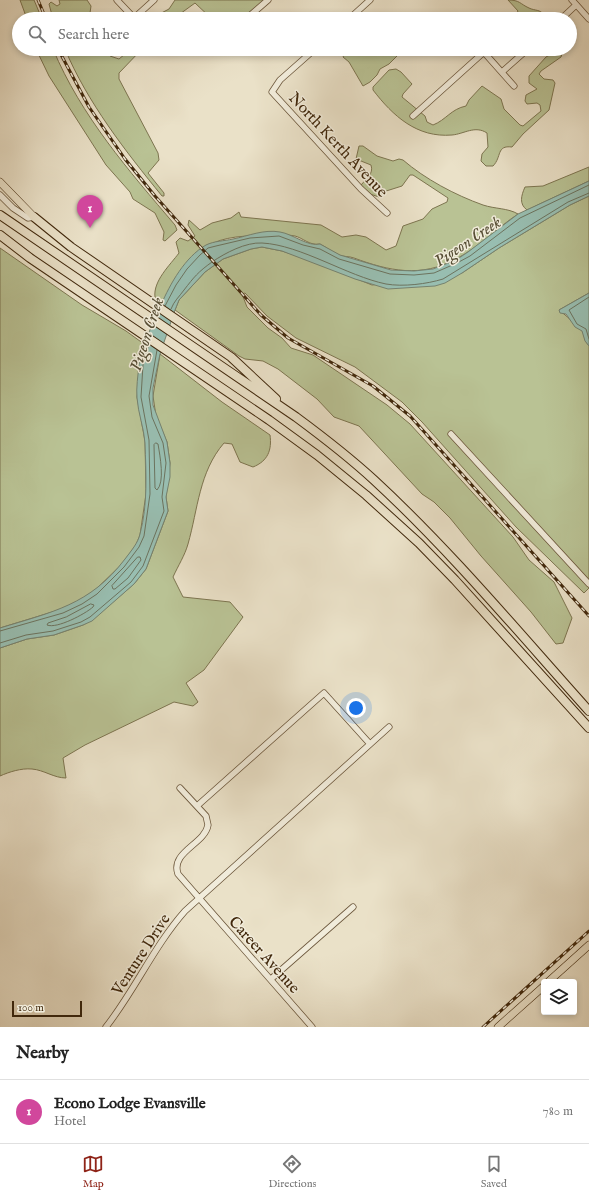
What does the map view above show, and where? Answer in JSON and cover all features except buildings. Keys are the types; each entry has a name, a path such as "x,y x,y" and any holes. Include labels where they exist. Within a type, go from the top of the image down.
{"highway":[{"path":"0,215 296,417"},
{"path":"34,217 71,247 231,357 296,417 374,480 467,574 589,711"},
{"path":"0,235 30,258 295,438 378,506 455,580 589,728"}],"main road":[{"path":"0,182 34,217"},
{"path":"551,979 589,945"},
{"path":"498,1027 541,989"}],"street":[{"path":"117,0 128,12"},
{"path":"140,12 154,0"},
{"path":"254,12 268,0"},
{"path":"357,12 370,0"},
{"path":"572,0 589,19"},
{"path":"568,12 576,5"},
{"name":"North Kerth Avenue","path":"307,56 280,80 272,92 361,189 387,212"},
{"path":"413,116 477,56"},
{"path":"487,56 514,86"},
{"path":"502,72 520,56"},
{"path":"0,195 21,214 28,218 34,217"},
{"path":"451,434 589,584"},
{"path":"180,788 196,806 324,693 370,744"},
{"name":"Venture Drive","path":"106,1027 139,980 169,930 198,898 389,727"},
{"name":"Career Avenue","path":"196,806 207,818 207,830 203,836 181,856 177,869 180,876 312,1027"},
{"path":"271,979 353,907"}],"green space":[{"path":"20,0 34,0 39,12 24,12"},
{"path":"59,0 87,0 91,6 90,12 51,12 49,4 51,2 57,6 60,4"},
{"path":"175,0 265,0 252,12 205,12 195,3 183,12 163,12 169,9"},
{"path":"508,0 518,1 529,8 541,12 517,12"},
{"path":"39,56 56,56 77,97 107,142 175,225 177,230 165,241 163,240 164,232 155,213 133,199 130,192 106,165 49,76"},
{"path":"68,56 110,56 119,59 123,56 135,56 119,73 119,79 158,153 159,160 148,173 164,193 164,196 162,196 148,179 108,126 74,69"},
{"path":"397,56 389,64 380,69 377,75 370,82 363,86 349,62 343,57"},
{"path":"561,56 539,74 544,79 553,80 555,83 549,110 523,134 512,147 507,147 501,150 496,163 493,166 486,166 481,161 482,154 488,147 487,133 474,130 452,135 439,135 417,129 398,116 373,90 373,87 389,70 396,69 401,72 412,84 402,97 425,116 427,122 433,125 452,112 466,106 469,100 482,86 501,99 504,109 520,125 523,126 541,111 540,105 537,103 527,104 525,101 526,95 537,89 529,83 529,76 546,57"},
{"path":"359,146 363,146 377,156 393,161 399,159 403,160 431,180 472,201 518,214 472,249 456,259 430,269 418,270 392,269 367,263 352,257 341,256 320,244 310,243 295,236 244,236 228,238 214,243 191,259 181,270 163,302 155,297 155,291 159,279 179,253 176,242 180,238 188,241 195,236 188,225 189,220 200,230 212,223 231,218 239,212 241,217 321,225 342,237 356,235 366,237 386,250 396,246 403,226 423,219 432,209 447,202 448,198 413,175 410,175 402,186 383,192 379,197 370,194 361,185 370,174 372,168 371,165 356,159"},
{"path":"589,167 589,181 527,210 524,208 522,197 525,187 543,186"},
{"path":"589,196 589,293 559,310 583,331 589,346 589,588 584,593 516,527 422,422 402,402 355,367 296,338 267,316 245,293 242,294 247,307 291,348 313,355 387,405 410,424 513,537 529,560 554,582 572,618 563,643 556,644 531,612 481,556 450,518 434,502 422,494 359,426 334,417 317,399 278,369 263,361 245,359 239,356 175,310 179,300 205,272 223,259 251,249 262,247 282,251 307,259 372,285 462,273 499,248 570,205"},
{"path":"0,248 82,305 126,331 144,344 140,364 137,397 145,441 146,494 140,535 136,545 121,565 94,591 62,609 0,628"},
{"path":"160,354 222,402 270,435 268,454 262,462 253,467 240,462 232,444 224,443 216,454 204,478 187,548 173,577 183,597 230,602 243,617 204,670 186,683 198,702 193,706 174,702 85,745 63,758 66,778 28,769 7,773 0,776 0,648 27,639 54,635 83,625 92,620 134,584 146,569 168,511 166,497 170,463 167,442 156,416 153,396"}],"water":[{"path":"589,181 589,196 570,205 445,283 435,286 388,289 355,279 282,251 262,247 251,249 223,259 205,272 179,300 160,354 153,388 153,405 167,442 170,477 166,497 168,511 146,569 134,584 92,621 54,635 27,639 0,648 0,628 37,617 69,605 84,597 112,575 138,541 143,523 146,488 145,443 137,394 140,357 148,334 169,288 191,256 198,250 212,243 262,232 274,231 285,233 311,244 320,244 340,255 391,270 414,271 433,269 456,260 518,214"},
{"path":"589,293 589,346 585,341 582,331 575,327 566,314 560,313 559,310"}],"railway":[{"path":"38,0 43,12"},
{"path":"62,56 89,107 125,159 155,196 261,315 288,338 373,386 410,416 589,616"},
{"path":"483,1027 589,931"}],"place":[{"name":"Econo Lodge Evansville","path":"90,228"}],"water label":[{"name":"Pigeon Creek","path":"467,241"},
{"name":"Pigeon Creek","path":"146,334"}]}
